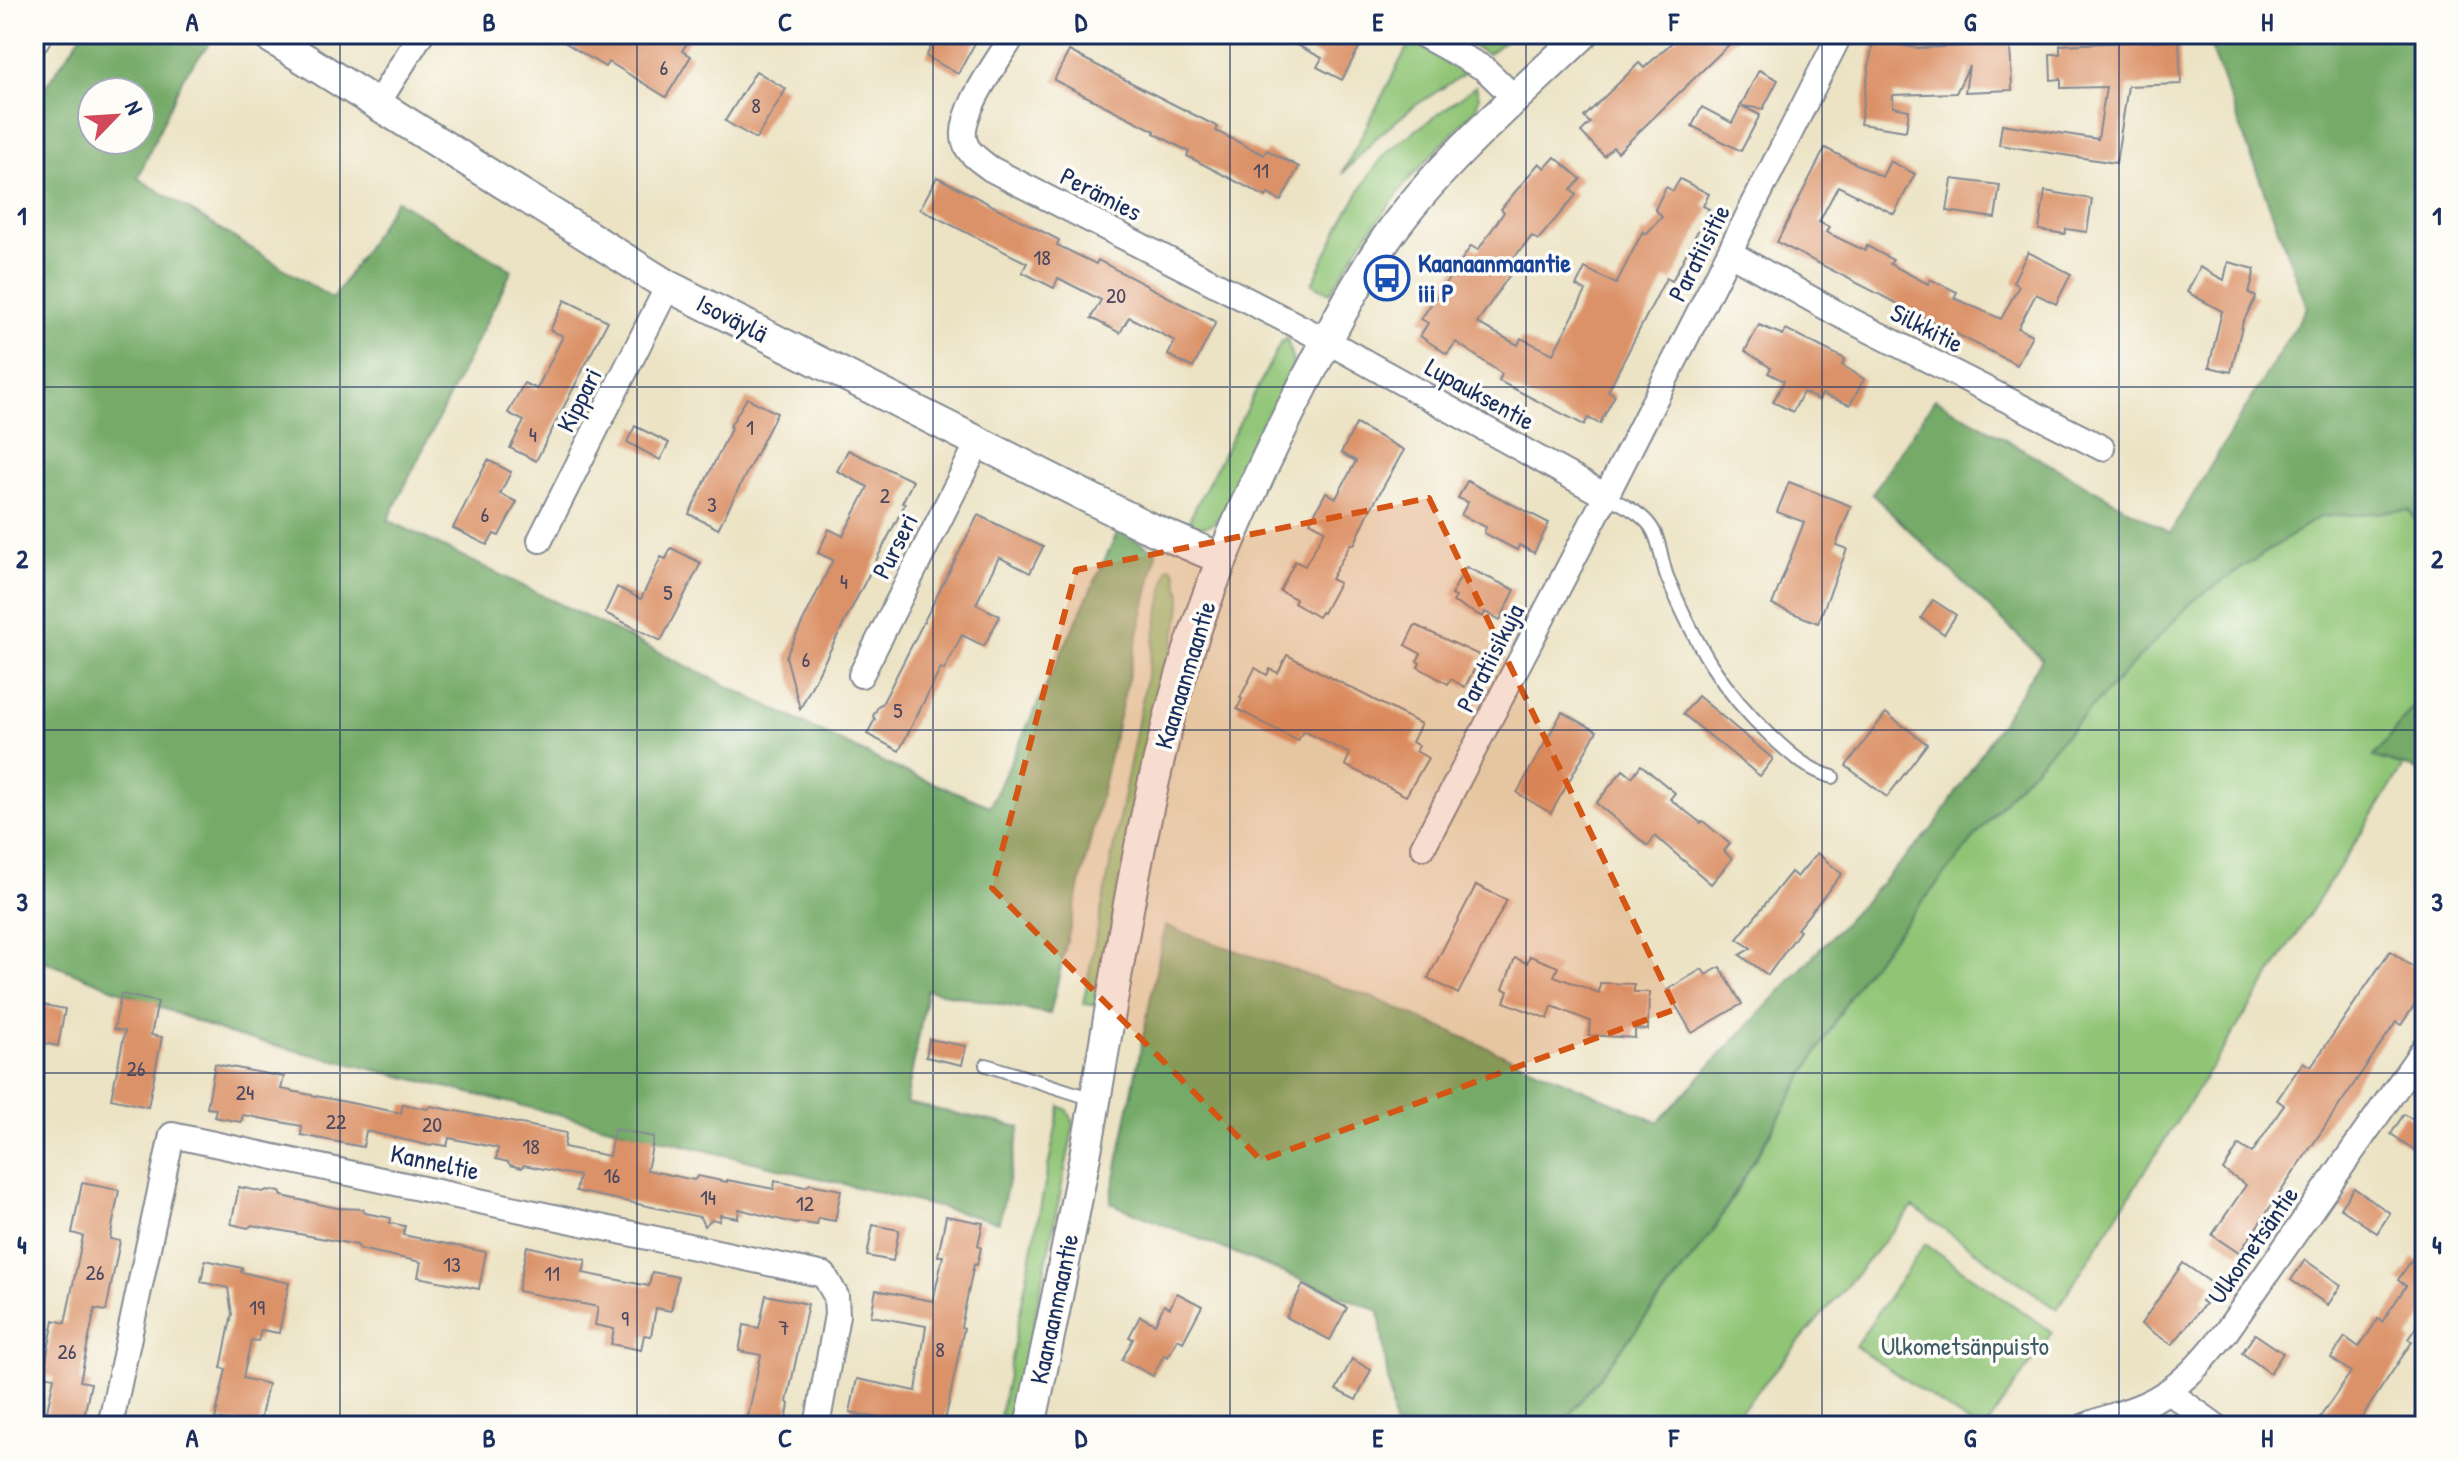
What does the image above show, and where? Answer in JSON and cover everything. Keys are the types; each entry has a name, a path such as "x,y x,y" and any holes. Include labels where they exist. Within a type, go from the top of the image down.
{"street":[{"path":"34,44 40,34"},
{"name":"Isoväylä","path":"265,34 668,286 1145,526 1222,559"},
{"path":"378,103 421,34"},
{"name":"Perämies","path":"1014,34 974,101 964,126 965,142 972,154 991,169 1327,341"},
{"path":"1421,34 1485,69 1516,99"},
{"name":"Kaanaanmaantie","path":"1030,1426 1072,1224 1150,804 1170,714 1222,559 1274,442 1369,267 1407,213 1455,157 1583,34"},
{"name":"Paratiisitie","path":"1606,496 1840,34"},
{"name":"Silkkitie","path":"1730,253 1838,314 2102,448"},
{"name":"Kippari","path":"540,540 668,286"},
{"name":"Lupauksentie","path":"1327,341 1606,496"},
{"name":"Purseri","path":"861,675 978,443"},
{"name":"Paratiisikuja","path":"1423,847 1606,496"},
{"name":"Ulkometsäntie","path":"2085,1426 2144,1405 2169,1392 2199,1365 2226,1332 2425,1047"},
{"name":"Kanneltie","path":"110,1426 172,1135 824,1275 836,1296 837,1315 817,1426"},
{"path":"2169,1392 2216,1426"}],"lane":[{"path":"1606,496 1645,519 1653,529 1666,575 1686,619 1709,664 1742,709 1789,753 1815,772 1833,777"},
{"path":"986,1065 1095,1100"}],"highlighted area":[{"path":"1429,498 1676,1009 1261,1160 992,888 1076,570"}],"green space":[{"path":"82,34 217,34 183,77 156,138 156,76 76,76 76,156 148,156 138,178 333,299 396,200 512,270 388,520 891,766 990,806 1119,529 1157,553 1050,1014 927,990 906,1103 1020,1127 999,1222 228,1034 34,957 34,103"},
{"path":"1448,34 1514,34 1488,54"},
{"path":"2206,34 2425,34 2425,533 2409,510 2319,517 2194,600 2015,788 1860,979 1712,1232 1561,1426 1394,1426 1379,1311 1110,1203 1165,926 1371,997 1658,1122 1934,827 2042,659 1872,494 1935,399 2170,533 2307,307"},
{"path":"1411,40 1467,72 1413,107 1376,138 1342,174"},
{"path":"1476,86 1479,97 1476,109 1410,178 1363,240 1330,293 1312,284 1341,223 1370,174 1388,151"},
{"path":"1287,338 1293,363 1291,379 1244,479 1213,523 1202,527 1190,525 1188,522 1281,342"},
{"path":"2409,510 2425,533 2425,691 2374,757 2404,766 2057,1309 1913,1207 1728,1426 1561,1426 1713,1232 1860,979 2014,788 2194,600 2319,517"},
{"path":"1172,567 1181,595 1180,613 1159,704 1100,1006 1083,1004 1168,568"},
{"path":"2425,691 2425,772 2374,757"},
{"path":"1060,1106 1067,1110 1074,1125 1013,1426 998,1426"},
{"name":"Ulkometsänpuisto","path":"1925,1244 2052,1332 1987,1426 1973,1426 1855,1346"}],"building":[{"path":"551,34 693,34 682,51 691,56 666,97 609,62 605,67"},
{"path":"938,34 980,34 958,74 926,56"},
{"path":"1276,34 1352,34 1363,40 1342,80 1317,67 1322,58"},
{"path":"1681,34 1740,34 1618,152 1613,147 1604,156 1581,132 1590,123 1584,117 1639,63 1644,68"},
{"path":"2179,40 2181,84 2128,86 2116,163 1999,145 2002,124 2098,139 2106,87 2061,88 2061,79 2051,80 2050,54 2060,54 2060,45"},
{"path":"1873,41 1918,48 2010,44 2012,90 1965,92 1969,66 1956,93 1893,95 1893,107 1909,110 1906,131 1860,124"},
{"path":"1069,51 1218,127 1216,131 1264,155 1267,150 1299,167 1281,201 1268,194 1266,197 1187,156 1189,152 1155,131 1054,80"},
{"path":"1759,70 1778,80 1763,109 1742,106 1760,115 1741,151 1692,126 1702,107 1732,123"},
{"path":"756,71 786,89 756,139 725,121"},
{"path":"1825,148 1882,177 1890,161 1915,174 1894,214 1838,186 1819,222 1829,227 1826,232 1865,251 1867,246 1893,260 1890,264 1928,284 1930,279 1957,292 1954,298 2001,319 2019,286 2013,282 2028,252 2071,274 2056,304 2036,294 2018,328 2032,335 2017,365 1777,242"},
{"path":"1555,157 1581,179 1571,190 1576,195 1538,240 1532,236 1505,268 1511,273 1477,323 1518,345 1521,338 1553,354 1586,291 1576,286 1585,268 1616,284 1643,231 1646,234 1662,217 1655,209 1666,187 1673,191 1680,179 1709,194 1703,206 1709,209 1686,254 1672,281 1666,278 1608,391 1615,395 1600,424 1588,418 1584,425 1499,381 1502,374 1456,342 1447,354 1420,336 1428,323 1421,319 1471,246 1478,250 1504,212 1501,209 1539,163 1545,168"},
{"path":"937,177 1059,240 1057,245 1096,264 1098,260 1216,322 1193,368 1168,355 1175,341 1129,317 1120,333 1091,318 1101,300 1058,278 1054,288 1022,272 1027,263 920,209"},
{"path":"1952,179 2000,185 1995,218 1947,211"},
{"path":"2045,191 2092,199 2087,232 2066,229 2065,234 2039,230"},
{"path":"2228,262 2255,269 2249,293 2256,297 2243,322 2231,372 2209,367 2222,311 2187,292 2200,267 2224,280"},
{"path":"565,300 608,321 536,461 510,448 524,421 508,413 524,383 537,389 563,336 550,330"},
{"path":"1759,325 1783,335 1786,329 1845,359 1842,365 1864,379 1850,405 1822,394 1819,400 1803,392 1793,412 1773,402 1784,381 1768,373 1771,368 1745,351"},
{"path":"747,398 777,413 718,529 689,514 730,426"},
{"path":"1356,424 1404,450 1354,545 1351,543 1331,579 1339,583 1318,617 1294,603 1296,599 1280,591 1295,561 1305,566 1325,530 1310,522 1326,492 1336,498 1356,461 1341,453"},
{"path":"635,426 669,443 660,460 627,442"},
{"path":"848,450 913,481 902,503 905,504 800,709 786,656 833,560 818,553 829,529 843,536 868,487 837,471"},
{"path":"488,460 511,472 500,494 517,502 499,536 494,534 487,545 453,528"},
{"path":"1467,481 1549,523 1534,553 1519,545 1517,550 1484,533 1486,527 1461,515 1468,502 1458,498"},
{"path":"1789,482 1851,506 1836,545 1847,549 1818,623 1772,605 1804,522 1777,512"},
{"path":"978,515 1043,547 1030,573 999,557 976,604 1000,616 984,646 962,635 944,670 941,668 899,751 867,734 875,719 873,716 882,704"},
{"path":"671,548 701,563 661,641 605,613 617,587 641,599 661,557 666,559"},
{"path":"1466,567 1515,590 1500,620 1485,612 1483,617 1453,602 1456,597 1451,595"},
{"path":"1933,600 1956,615 1944,634 1921,618"},
{"path":"1415,625 1481,656 1465,687 1451,679 1448,684 1418,667 1421,654 1405,645"},
{"path":"1287,655 1421,724 1412,742 1419,746 1416,751 1428,758 1406,796 1345,765 1350,754 1303,731 1298,741 1237,709 1255,668 1267,675 1270,669 1278,673"},
{"path":"1698,696 1773,759 1760,776 1683,714"},
{"path":"1562,712 1597,731 1551,813 1517,793"},
{"path":"1886,713 1927,744 1887,797 1846,766"},
{"path":"1641,765 1675,793 1670,799 1730,844 1724,851 1732,859 1711,884 1655,836 1648,846 1596,803 1623,770 1632,777"},
{"path":"1817,853 1842,874 1797,929 1800,931 1768,975 1740,955 1751,948 1737,939 1791,872 1797,877"},
{"path":"1476,885 1507,900 1458,994 1428,978"},
{"path":"2390,951 2425,975 2425,990 2401,1025 2396,1022 2239,1253 2212,1235 2246,1185 2223,1170 2239,1145 2252,1153 2284,1105 2277,1100 2303,1062 2311,1067"},
{"path":"1530,956 1558,967 1554,976 1599,993 1600,983 1634,984 1634,992 1649,992 1648,1030 1635,1029 1635,1038 1589,1035 1590,1021 1552,1006 1548,1019 1504,1002 1508,991 1503,989 1515,958 1527,963"},
{"path":"1720,967 1742,1004 1692,1033 1667,990 1702,969 1706,975"},
{"path":"121,994 158,1002 151,1035 162,1037 148,1107 111,1099 125,1031 114,1029"},
{"path":"34,1003 65,1009 58,1046 34,1041"},
{"path":"929,1039 966,1046 962,1065 926,1057"},
{"path":"215,1064 284,1077 281,1089 401,1113 403,1104 427,1109 431,1106 566,1133 564,1147 609,1156 614,1129 654,1137 647,1170 694,1180 698,1176 774,1189 775,1181 841,1190 835,1221 818,1218 817,1225 797,1224 739,1209 738,1218 720,1215 719,1221 712,1219 704,1226 700,1217 576,1191 579,1176 510,1165 496,1159 498,1148 449,1138 447,1146 431,1146 366,1131 363,1147 301,1135 302,1126 243,1115 241,1122 214,1117 216,1109 207,1108"},
{"path":"2404,1114 2425,1128 2425,1157 2391,1134"},
{"path":"82,1183 119,1190 110,1239 120,1241 106,1311 95,1309 80,1381 91,1383 82,1426 44,1426 54,1377 43,1375 54,1320 65,1323 83,1236 72,1233"},
{"path":"239,1187 280,1192 282,1196 337,1208 363,1209 365,1213 391,1218 390,1223 405,1226 403,1235 486,1252 479,1289 418,1277 421,1262 360,1249 357,1245 252,1225 248,1228 231,1224"},
{"path":"2354,1188 2390,1213 2377,1233 2340,1208"},
{"path":"946,1216 983,1223 978,1245 981,1248 977,1265 974,1264 944,1426 897,1426 898,1422 850,1412 857,1379 916,1391 926,1326 871,1316 876,1290 933,1301 943,1256 938,1256"},
{"path":"873,1225 899,1230 893,1261 867,1256"},
{"path":"527,1246 586,1260 583,1273 649,1286 652,1272 678,1277 671,1311 656,1308 651,1336 644,1335 641,1350 611,1344 614,1329 595,1325 598,1307 518,1291"},
{"path":"2413,1258 2421,1263 2425,1258 2425,1314 2408,1339 2412,1342 2356,1426 2314,1426 2351,1372 2331,1358 2345,1337 2359,1347 2378,1319 2382,1322 2406,1286 2398,1280"},
{"path":"205,1260 289,1283 279,1333 261,1330 258,1341 251,1340 243,1378 268,1384 259,1426 215,1419 226,1369 221,1368 232,1314 228,1288 201,1282"},
{"path":"2305,1260 2341,1285 2328,1305 2291,1280"},
{"path":"2183,1263 2213,1284 2201,1301 2205,1304 2172,1345 2141,1324"},
{"path":"1303,1285 1347,1308 1330,1340 1286,1317"},
{"path":"1177,1293 1202,1306 1183,1342 1178,1339 1168,1357 1164,1355 1153,1376 1122,1360 1140,1316 1155,1324 1164,1305 1170,1308"},
{"path":"766,1295 808,1304 787,1402 786,1421 782,1426 746,1426 761,1355 739,1351 744,1325 759,1328"},
{"path":"2255,1334 2283,1353 2270,1373 2242,1353"},
{"path":"1352,1359 1371,1370 1356,1400 1336,1390"}],"place":[{"name":"Kaanaanmaantie iii P","path":"1387,278"}]}
